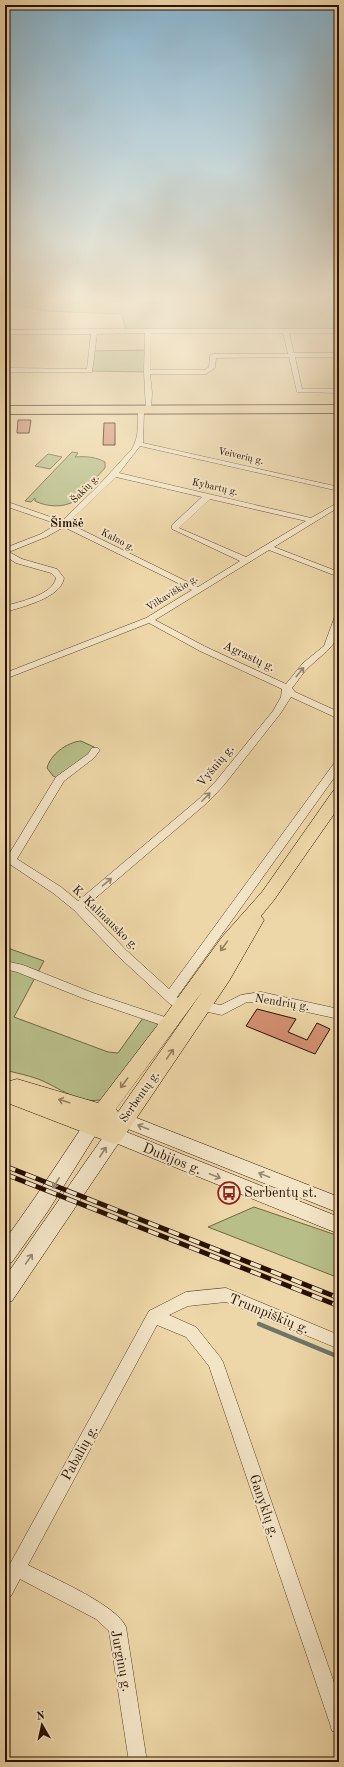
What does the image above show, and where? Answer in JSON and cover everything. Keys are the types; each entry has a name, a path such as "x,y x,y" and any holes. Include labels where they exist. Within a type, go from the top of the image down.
{"highway":[{"path":"5,410 339,409"}],"main road":[{"name":"Serbentų g.","path":"5,1256 41,1205 97,1119 170,1023 175,1002 268,896 339,795"},
{"name":"Serbentų g.","path":"5,1294 203,1007 242,946 268,896"},
{"name":"Dubijos g.","path":"5,1085 119,1128 339,1226"},
{"name":"Dubijos g.","path":"5,1094 97,1119"},
{"name":"Dubijos g.","path":"119,1128 339,1205"}],"street":[{"path":"139,444 141,424 149,393 148,379"},
{"path":"297,379 299,391 339,391"},
{"name":"Šakių g.","path":"5,552 45,535 64,524 113,474 139,444"},
{"name":"Veiverių g.","path":"139,444 339,488"},
{"name":"Kybartų g.","path":"113,474 311,520"},
{"path":"208,496 175,526 176,529 245,560"},
{"name":"Kalno g.","path":"5,503 64,524 198,590"},
{"name":"Vilkaviškio g.","path":"5,676 149,620 339,504"},
{"path":"267,547 324,570 339,574"},
{"path":"5,552 19,561 54,571 57,573 60,580 59,585 51,592 5,608"},
{"name":"Vyšnių g.","path":"78,908 204,800 220,783 277,712 286,697 287,688 306,665 328,646 339,616"},
{"name":"Agrastų g.","path":"149,620 203,649 287,688 292,694 339,716"},
{"path":"8,858 60,779 91,756 95,750"},
{"path":"175,1002 339,764"},
{"name":"K. Kalinausko g.","path":"8,858 57,890 78,908 122,953 175,1002"},
{"path":"5,965 18,968 89,996 170,1023"},
{"name":"Nendrių g.","path":"203,1007 222,1010 246,998 261,997 339,1014"},
{"name":"Trumpiškių g.","path":"154,1316 186,1300 226,1295 339,1342"},
{"name":"Pabalių g.","path":"5,1590 154,1316"},
{"name":"Ganyklų g.","path":"154,1316 191,1332 214,1362 339,1724"},
{"name":"Jurginų g.","path":"17,1568 102,1613 117,1628 138,1762"}],"green space":[{"path":"72,452 78,453 75,457 91,457 102,460 105,462 105,468 75,501 65,505 55,506 45,505 35,501 35,498 31,502 25,501"},
{"path":"48,454 62,457 50,469 35,466"},
{"path":"81,741 94,747 95,750 60,779 53,776 47,768 55,754 70,744"},
{"path":"5,947 44,961 14,1017 108,1052 118,1053 143,1018 162,1025 104,1099 87,1100 78,1098 46,1082 5,1070"},
{"path":"254,1207 339,1236 339,1278 208,1227"}],"building":[{"path":"18,420 31,420 29,433 17,433"},
{"path":"104,423 115,423 115,445 103,445"},
{"path":"257,1009 296,1019 288,1032 307,1040 317,1023 330,1029 315,1054 246,1026"}],"waterway":[{"path":"259,1324 339,1357"}],"railway":[{"path":"5,1166 339,1298"},
{"path":"5,1174 339,1306"}],"place":[{"name":"Serbentų st.","path":"229,1193"}],"district":[{"name":"Šimšė","path":"67,523"}]}
